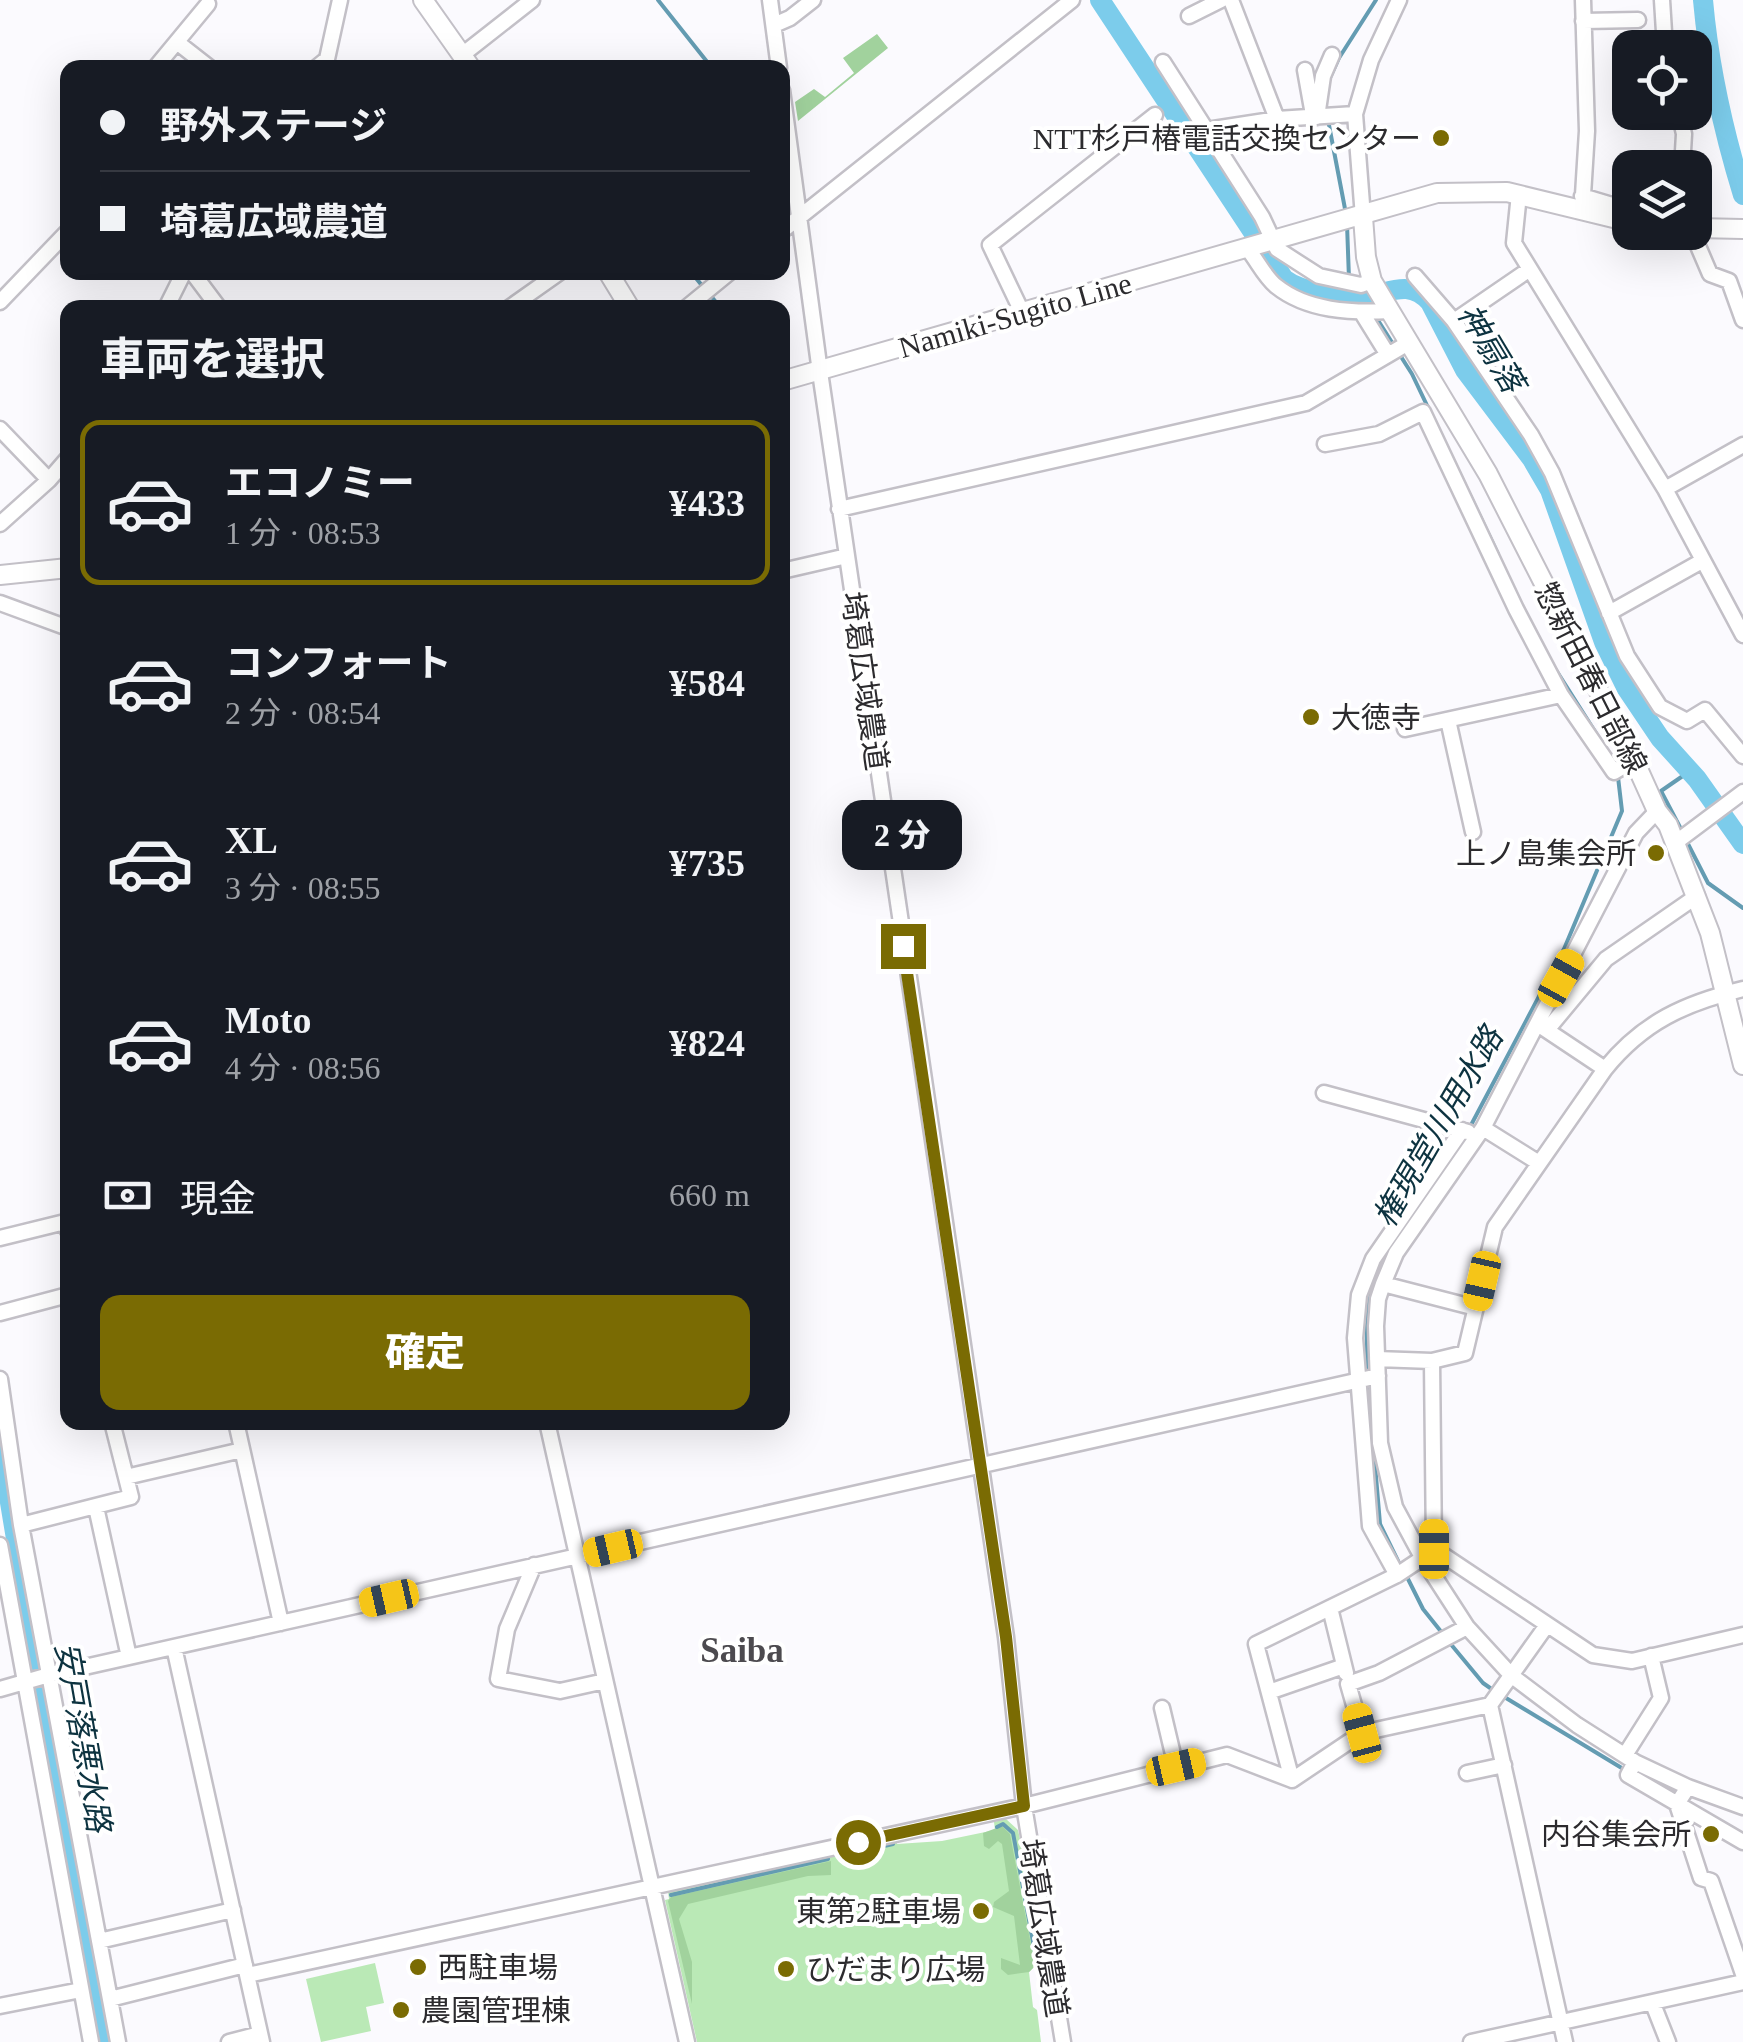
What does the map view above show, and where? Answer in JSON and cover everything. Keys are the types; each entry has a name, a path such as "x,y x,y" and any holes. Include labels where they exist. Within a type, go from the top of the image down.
{"main road":[{"path":"423,0 466,60"},
{"path":"1273,241 1446,192 1494,190 1582,203 1612,215"},
{"path":"1363,216 1372,281"},
{"path":"1712,230 1743,229"},
{"name":"Namiki-Sugito Line","path":"790,378 1273,241"},
{"name":"惣新田春日部線","path":"1372,281 1488,474 1657,811 1668,824 1735,991 1743,1065"},
{"path":"0,575 60,569"}],"street":[{"path":"326,60 340,0"},
{"path":"468,60 532,0"},
{"path":"770,0 779,60"},
{"path":"774,25 812,0"},
{"path":"790,225 1072,0"},
{"path":"1189,16 1221,0"},
{"path":"1230,0 1277,119"},
{"path":"1363,216 1355,114 1371,60 1400,0"},
{"path":"1584,0 1587,131 1582,203 1612,204"},
{"path":"1662,0 1663,30"},
{"path":"162,60 208,4"},
{"path":"1583,21 1638,20"},
{"path":"178,44 199,60"},
{"path":"1316,117 1322,76 1332,55"},
{"path":"1163,62 1286,258 1308,272 1351,284 1372,281"},
{"path":"1304,70 1316,117"},
{"path":"1207,130 1277,119 1355,114"},
{"path":"1022,312 990,245 1156,115"},
{"name":"埼葛広域農道","path":"790,146 839,508 1007,1648 1024,1806 1062,2042"},
{"path":"1519,194 1514,244 1665,489 1743,635"},
{"path":"0,302 60,239"},
{"path":"1247,248 1267,277 1284,292 1333,310 1389,311"},
{"path":"1701,250 1710,274 1729,281 1743,320"},
{"path":"1454,321 1530,269"},
{"path":"1415,276 1454,321 1531,435 1552,473 1627,656 1660,708 1687,721 1705,710 1743,756"},
{"path":"520,300 549,280"},
{"path":"696,300 720,280"},
{"path":"1362,313 1388,355"},
{"path":"839,508 1306,404 1410,342"},
{"path":"1326,444 1379,434 1423,412 1561,695 1614,772 1634,760"},
{"path":"0,429 50,480"},
{"path":"1665,489 1743,444"},
{"path":"0,524 60,468"},
{"path":"790,569 847,556"},
{"path":"1609,613 1702,561"},
{"path":"0,603 60,625"},
{"path":"1405,729 1561,695"},
{"path":"1448,720 1473,832"},
{"path":"1675,843 1743,792"},
{"path":"1657,811 1636,833 1542,1027 1480,1132 1396,1253 1380,1292 1380,1443 1395,1507 1429,1554 1468,1627 1512,1676 1630,1759 1688,1787 1743,1807"},
{"path":"1542,1027 1606,959 1697,896"},
{"path":"1377,1359 1432,1361 1465,1353 1495,1227 1605,1069 1619,1052 1664,1015 1735,991"},
{"path":"1542,1027 1605,1069"},
{"path":"1324,1093 1480,1132 1540,1163"},
{"path":"1397,1575 1370,1526 1356,1338 1359,1295 1373,1259 1462,1130"},
{"path":"0,1238 60,1223"},
{"path":"1359,1295 1380,1292 1476,1308"},
{"path":"0,1313 60,1297"},
{"path":"1429,1554 1432,1361"},
{"path":"0,1689 1378,1376"},
{"path":"0,1379 37,1678 91,2042"},
{"path":"21,1525 132,1497 114,1430"},
{"path":"238,1430 281,1624"},
{"path":"548,1430 687,2042"},
{"path":"126,1477 242,1450"},
{"path":"96,1507 129,1657"},
{"path":"0,1545 7,1634 37,1678 99,1941 118,2042"},
{"path":"1292,1780 1256,1644 1397,1575 1429,1554"},
{"path":"1429,1554 1593,1656 1632,1660 1743,1635"},
{"path":"534,1565 507,1629 498,1679 560,1691 605,1681"},
{"path":"1330,1608 1362,1733"},
{"path":"1292,1780 1362,1733 1490,1705 1547,1624"},
{"path":"1348,1684 1379,1673 1468,1627"},
{"path":"174,1647 261,2038 228,2042"},
{"path":"1651,1656 1660,1698 1630,1759 1628,1775 1743,1842"},
{"path":"1268,1692 1344,1666"},
{"path":"1490,1705 1566,2042"},
{"path":"1162,1708 1176,1767"},
{"path":"110,1998 652,1887 1024,1806 1228,1755 1292,1780"},
{"path":"1467,1774 1504,1765"},
{"path":"1688,1787 1678,1804 1701,1878 1711,1881 1743,1974"},
{"path":"99,1941 233,1910"},
{"path":"1471,2042 1743,1982"},
{"path":"0,2006 81,1990"},
{"path":"1653,2004 1668,2042"}],"green space":[{"path":"877,34 888,48 798,121 795,102 814,89 825,97 854,73 843,58"},
{"path":"1006,1819 1018,1830 1034,1905 1041,1960 1029,1972 1041,2042 697,2042 665,1900 669,1899 668,1892 896,1840 897,1844 942,1841 995,1830 994,1822"},
{"path":"1002,1826 1010,1834 1035,1966 1029,1972 1008,1975 1001,1969 1001,1958 1020,1965 1014,1916 993,1907 1009,1891 1002,1844 998,1841 989,1849 984,1846 983,1833"},
{"path":"831,1861 831,1875 808,1876 688,1904 679,1919 692,1962 692,2004 668,1901 671,1897"},
{"path":"375,1963 384,2003 366,2007 371,2031 321,2042 306,1979"}],"waterway":[{"path":"658,0 706,60"},
{"name":"神扇落","path":"1100,0 1284,279 1311,291 1344,297 1406,289 1430,302 1465,370 1532,459 1550,490 1604,642 1627,689 1743,844"},
{"name":"権現堂川用水路","path":"1328,82 1376,0"},
{"path":"1703,0 1718,99 1743,195"},
{"name":"権現堂川用水路","path":"1328,120 1346,214"},
{"name":"権現堂川用水路","path":"1347,224 1349,279"},
{"path":"698,280 704,288"},
{"name":"権現堂川用水路","path":"1356,291 1369,306"},
{"path":"710,295 714,300"},
{"name":"権現堂川用水路","path":"1374,314 1393,344"},
{"name":"権現堂川用水路","path":"1398,352 1498,554"},
{"name":"権現堂川用水路","path":"1556,670 1615,763"},
{"path":"1682,831 1661,791 1690,771"},
{"name":"権現堂川用水路","path":"1470,1127 1564,949 1622,811 1618,777"},
{"path":"1686,840 1708,883 1743,908"},
{"name":"権現堂川用水路","path":"1443,1175 1458,1148"},
{"name":"権現堂川用水路","path":"1368,1372 1367,1321 1374,1283 1390,1248 1420,1207"},
{"name":"権現堂川用水路","path":"1368,1382 1380,1524 1401,1567"},
{"name":"安戸落悪水路","path":"0,1442 66,1841 107,2042"},
{"name":"権現堂川用水路","path":"1406,1575 1423,1609 1443,1634"},
{"name":"権現堂川用水路","path":"1449,1642 1493,1690"},
{"name":"権現堂川用水路","path":"1501,1695 1625,1770"},
{"path":"997,1827 1003,1824 1013,1833 1036,1958"},
{"path":"840,1856 893,1844"},
{"path":"671,1895 828,1859"}],"place":[{"name":"NTT杉戸椿電話交換センター","path":"1441,138"},
{"name":"大徳寺","path":"1311,717"},
{"name":"上ノ島集会所","path":"1656,853"},
{"name":"内谷集会所","path":"1711,1834"},
{"name":"東第2駐車場","path":"981,1911"},
{"name":"西駐車場","path":"418,1967"},
{"name":"ひだまり広場","path":"786,1969"},
{"name":"農園管理棟","path":"401,2010"}],"district":[{"name":"Saiba","path":"742,1650"}],"route":[{"path":"858,1842 1024,1806 1006,1637 903,946"}]}
